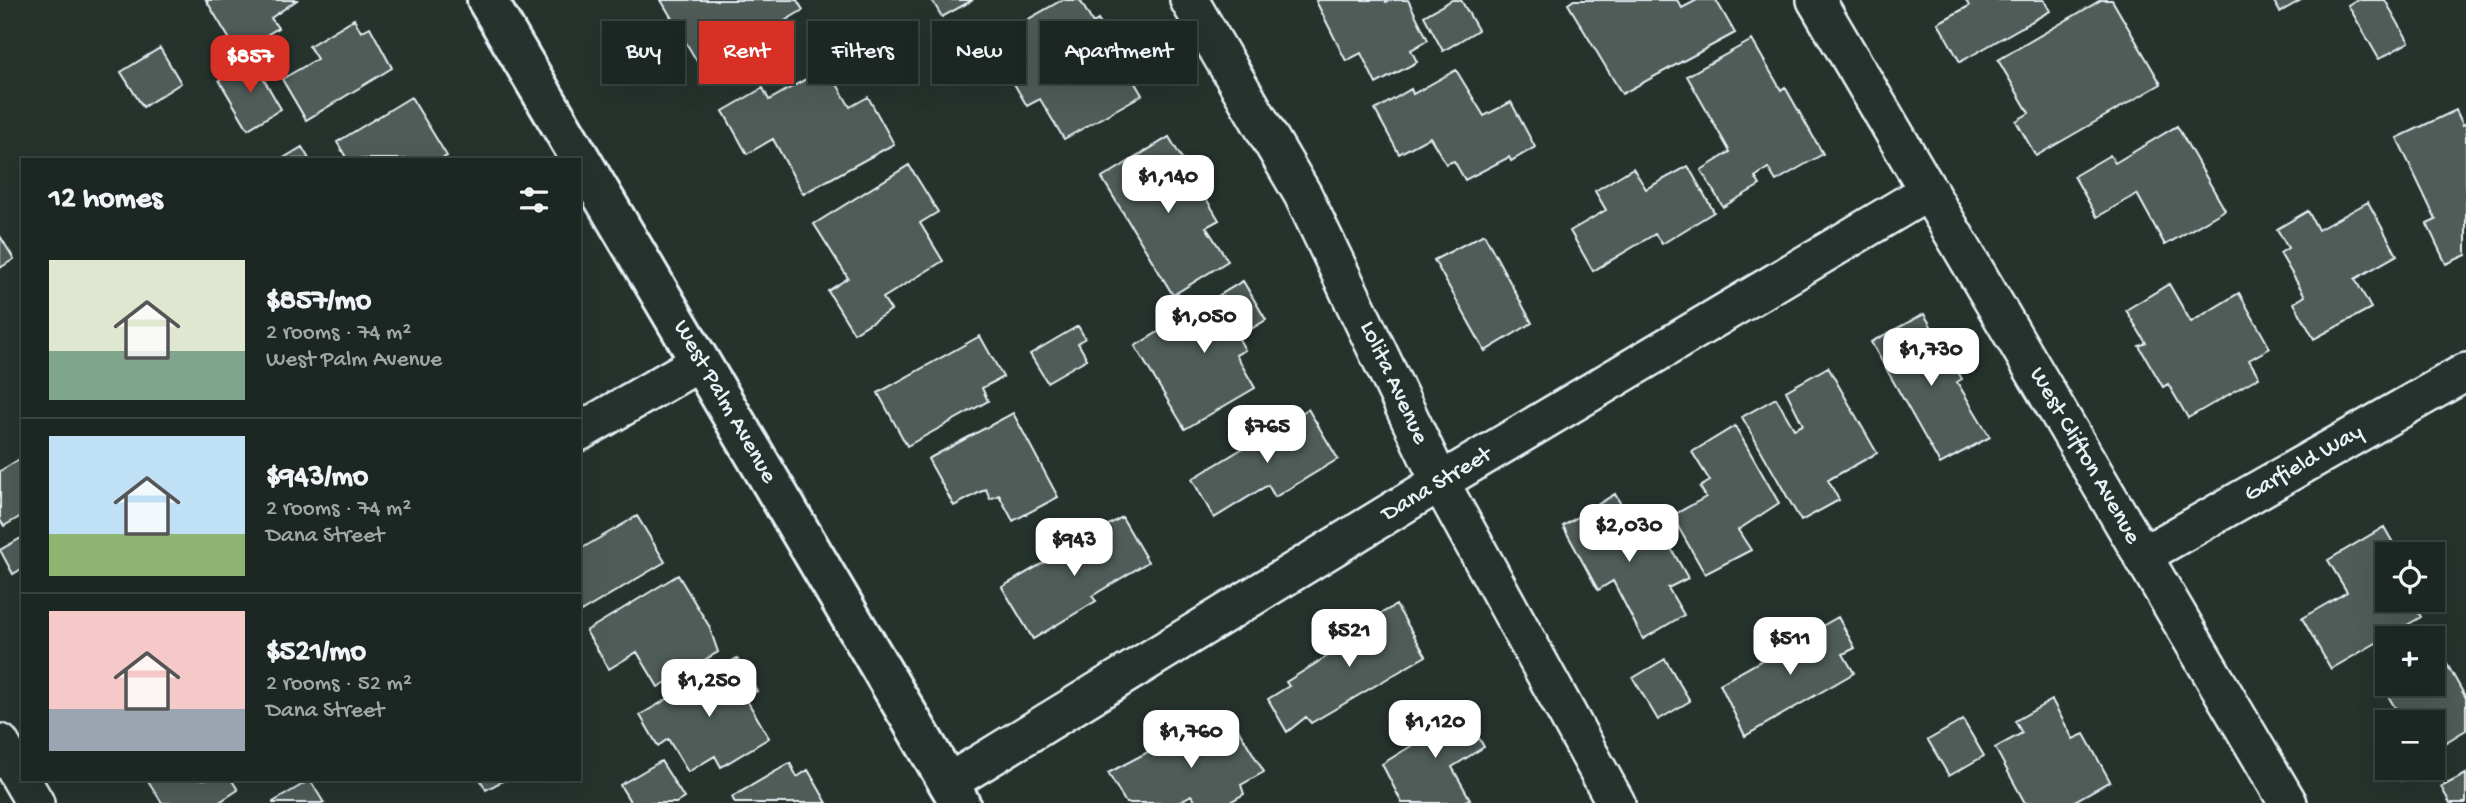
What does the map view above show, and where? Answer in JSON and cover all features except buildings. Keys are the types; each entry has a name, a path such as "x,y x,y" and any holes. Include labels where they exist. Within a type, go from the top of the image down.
{"street":[{"name":"West Palm Avenue","path":"488,0 581,158"},
{"name":"Lolita Avenue","path":"1189,0 1303,195 1440,482 1616,803"},
{"name":"West Clifton Avenue","path":"1816,0 2288,803"},
{"name":"West Palm Avenue","path":"581,159 954,793"},
{"name":"Dana Street","path":"954,793 1440,482 1929,191"},
{"path":"581,431 700,362"},
{"name":"Garfield Way","path":"2142,556 2466,372"},
{"path":"8,755 21,778"},
{"path":"23,781 35,803"}]}
